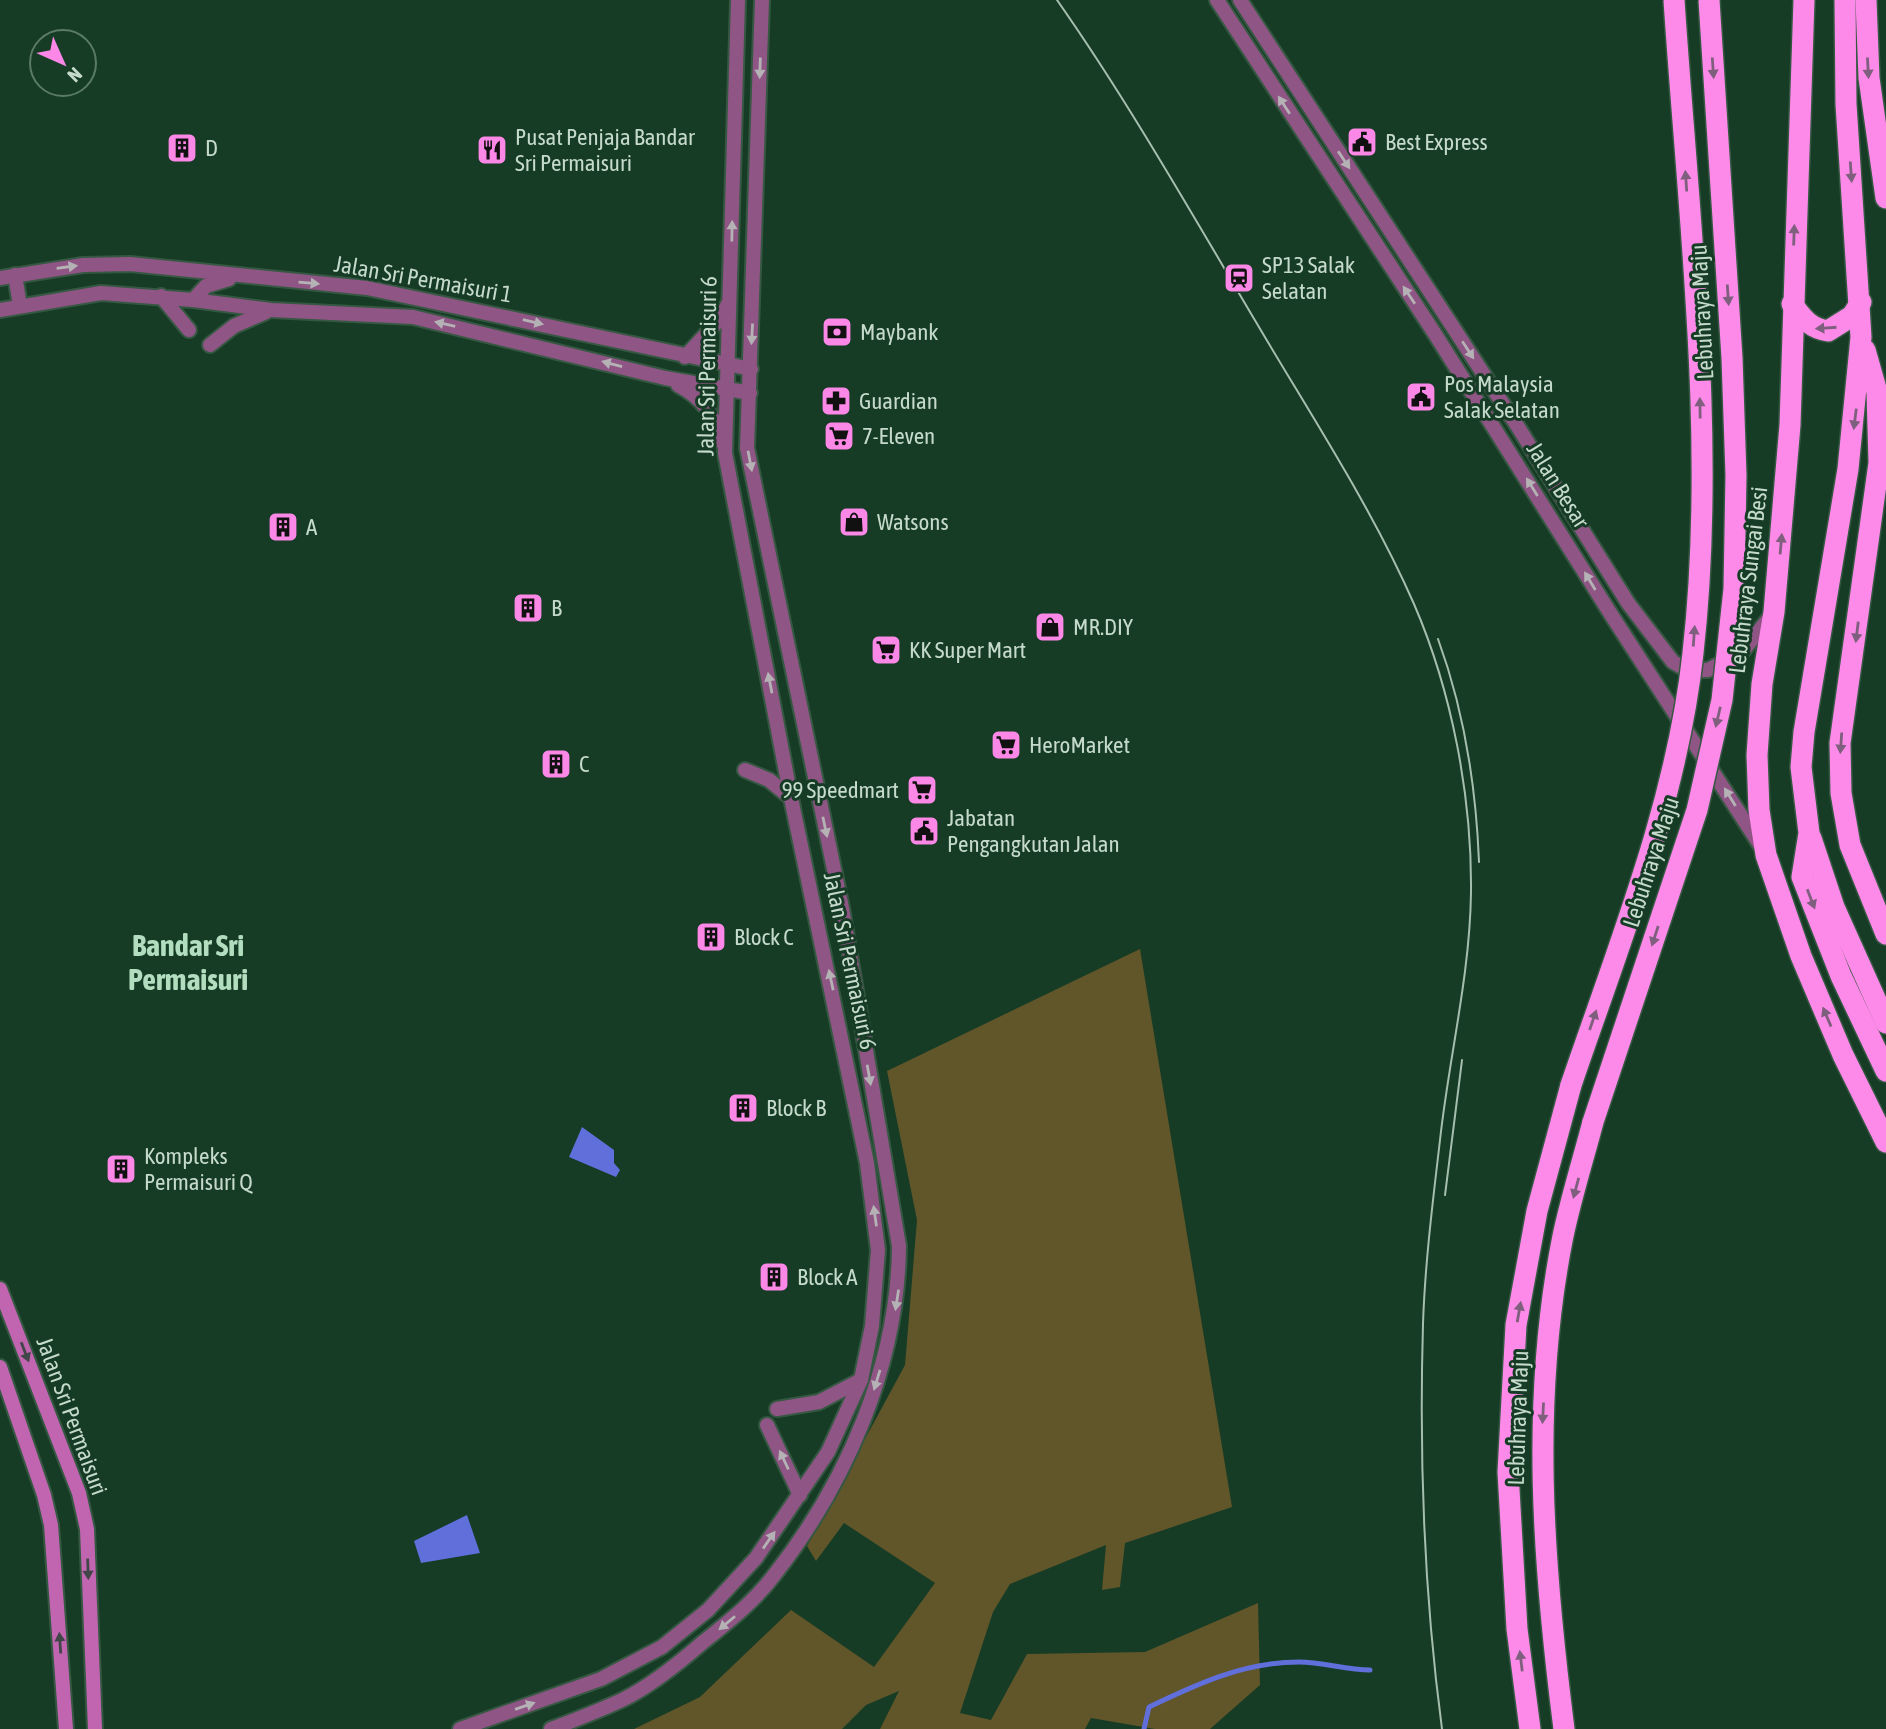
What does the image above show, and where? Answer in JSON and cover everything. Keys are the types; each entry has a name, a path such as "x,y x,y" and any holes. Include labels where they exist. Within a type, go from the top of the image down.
{"highway":[{"name":"Lebuhraya Maju","path":"1530,1729 1517,1629 1508,1472 1516,1325 1537,1211 1572,1085 1650,854 1675,756 1693,654 1702,520 1699,374 1674,0"},
{"name":"Lebuhraya Maju","path":"1564,1729 1550,1623 1541,1457 1547,1346 1563,1236 1593,1122 1698,810 1722,700 1734,589 1736,475 1732,358 1709,0"},
{"path":"1789,0 1801,81"},
{"name":"Lebuhraya Sungai Besi","path":"1804,0 1790,425 1774,612 1762,684 1757,755 1759,810 1766,855 1807,968 1843,1055 1886,1142"},
{"path":"1845,0 1846,104 1861,302 1861,337 1848,469 1804,732 1801,767 1809,833 1833,907 1886,1023"},
{"path":"1866,0 1868,78 1886,198"},
{"path":"1792,304 1805,322 1815,329 1828,331 1852,316 1861,302"},
{"path":"1861,337 1877,392 1880,463 1840,743 1841,793 1850,845 1886,934"},
{"path":"1862,588 1886,515"},
{"path":"1809,833 1802,877 1841,976 1886,1071"}],"main road":[{"name":"Jalan Sri Permaisuri","path":"0,1289 79,1493 87,1529 96,1727"},
{"path":"0,1367 44,1495 51,1525 66,1729"},
{"path":"57,1729 64,1711"}],"street":[{"name":"Jalan Sri Permaisuri 6","path":"460,1729 601,1679 662,1647 708,1610 756,1558 835,1445 861,1380 877,1288 877,1223 844,1041 791,798 725,453 738,0"},
{"name":"Jalan Sri Permaisuri 6","path":"551,1729 626,1698 678,1664 743,1609 775,1575 839,1472 860,1430 892,1330 899,1289 900,1247 842,908 747,447 762,0"},
{"name":"Jalan Besar","path":"1217,0 1766,855"},
{"name":"Jalan Besar","path":"1240,0 1628,603 1673,662 1687,670 1708,670 1741,653 1774,612"},
{"name":"Jalan Sri Permaisuri 1","path":"0,278 83,265 130,264 367,288 751,369"},
{"path":"180,270 197,277 216,302"},
{"path":"15,275 20,306"},
{"path":"193,300 206,286 241,277"},
{"name":"Jalan Sri Permaisuri 1","path":"0,310 101,293 160,296 271,310 413,317 665,378 750,394"},
{"path":"160,296 189,330"},
{"path":"685,357 719,320 730,300"},
{"path":"210,345 234,326 271,310"},
{"path":"665,378 695,395 706,405 713,415 725,453"},
{"path":"1568,545 1585,534"},
{"path":"746,770 769,780 791,798"},
{"path":"777,1409 820,1402 861,1380"},
{"path":"767,1425 800,1495"},
{"path":"839,1472 835,1445 860,1430"}],"shaded area":[{"path":"1140,949 1232,1507 1125,1543 1120,1587 1102,1590 1106,1545 1010,1584 993,1612 960,1713 991,1720 1027,1654 1145,1652 1258,1603 1260,1685 1210,1729 1155,1729 1091,1718 1085,1729 880,1729 899,1691 866,1705 842,1729 634,1729 700,1697 791,1610 874,1667 935,1583 844,1523 816,1561 807,1546 905,1365 917,1220 887,1071"}],"water":[{"path":"582,1127 614,1150 614,1163 620,1170 616,1177 569,1157"},
{"path":"467,1515 480,1553 421,1563 414,1541"}],"waterway":[{"path":"1144,1729 1149,1707 1240,1670 1299,1662 1370,1670"}],"tram line":[{"path":"1057,0 1160,159 1379,532 1414,604 1449,709 1468,819 1471,892 1467,955 1432,1209 1423,1324 1424,1527 1442,1729"},
{"path":"1438,639 1462,721 1475,805 1479,862"},
{"path":"1445,1195 1462,1060"}],"place":[{"name":"Best Express","path":"1362,142"},
{"name":"D","path":"182,148"},
{"name":"Pusat Penjaja Bandar Sri Permaisuri","path":"492,150"},
{"name":"SP13 Salak Selatan","path":"1239,278"},
{"name":"Maybank","path":"837,332"},
{"name":"Pos Malaysia Salak Selatan","path":"1421,397"},
{"name":"Guardian","path":"836,401"},
{"name":"7-Eleven","path":"839,436"},
{"name":"Watsons","path":"854,522"},
{"name":"A","path":"283,527"},
{"name":"B","path":"528,608"},
{"name":"MR.DIY","path":"1050,627"},
{"name":"KK Super Mart","path":"886,650"},
{"name":"HeroMarket","path":"1006,745"},
{"name":"C","path":"556,764"},
{"name":"99 Speedmart","path":"922,790"},
{"name":"Jabatan Pengangkutan Jalan","path":"924,831"},
{"name":"Block C","path":"711,937"},
{"name":"Block B","path":"743,1108"},
{"name":"Kompleks Permaisuri Q","path":"121,1169"},
{"name":"Block A","path":"774,1277"}],"district":[{"name":"Bandar Sri Permaisuri","path":"188,963"}]}
